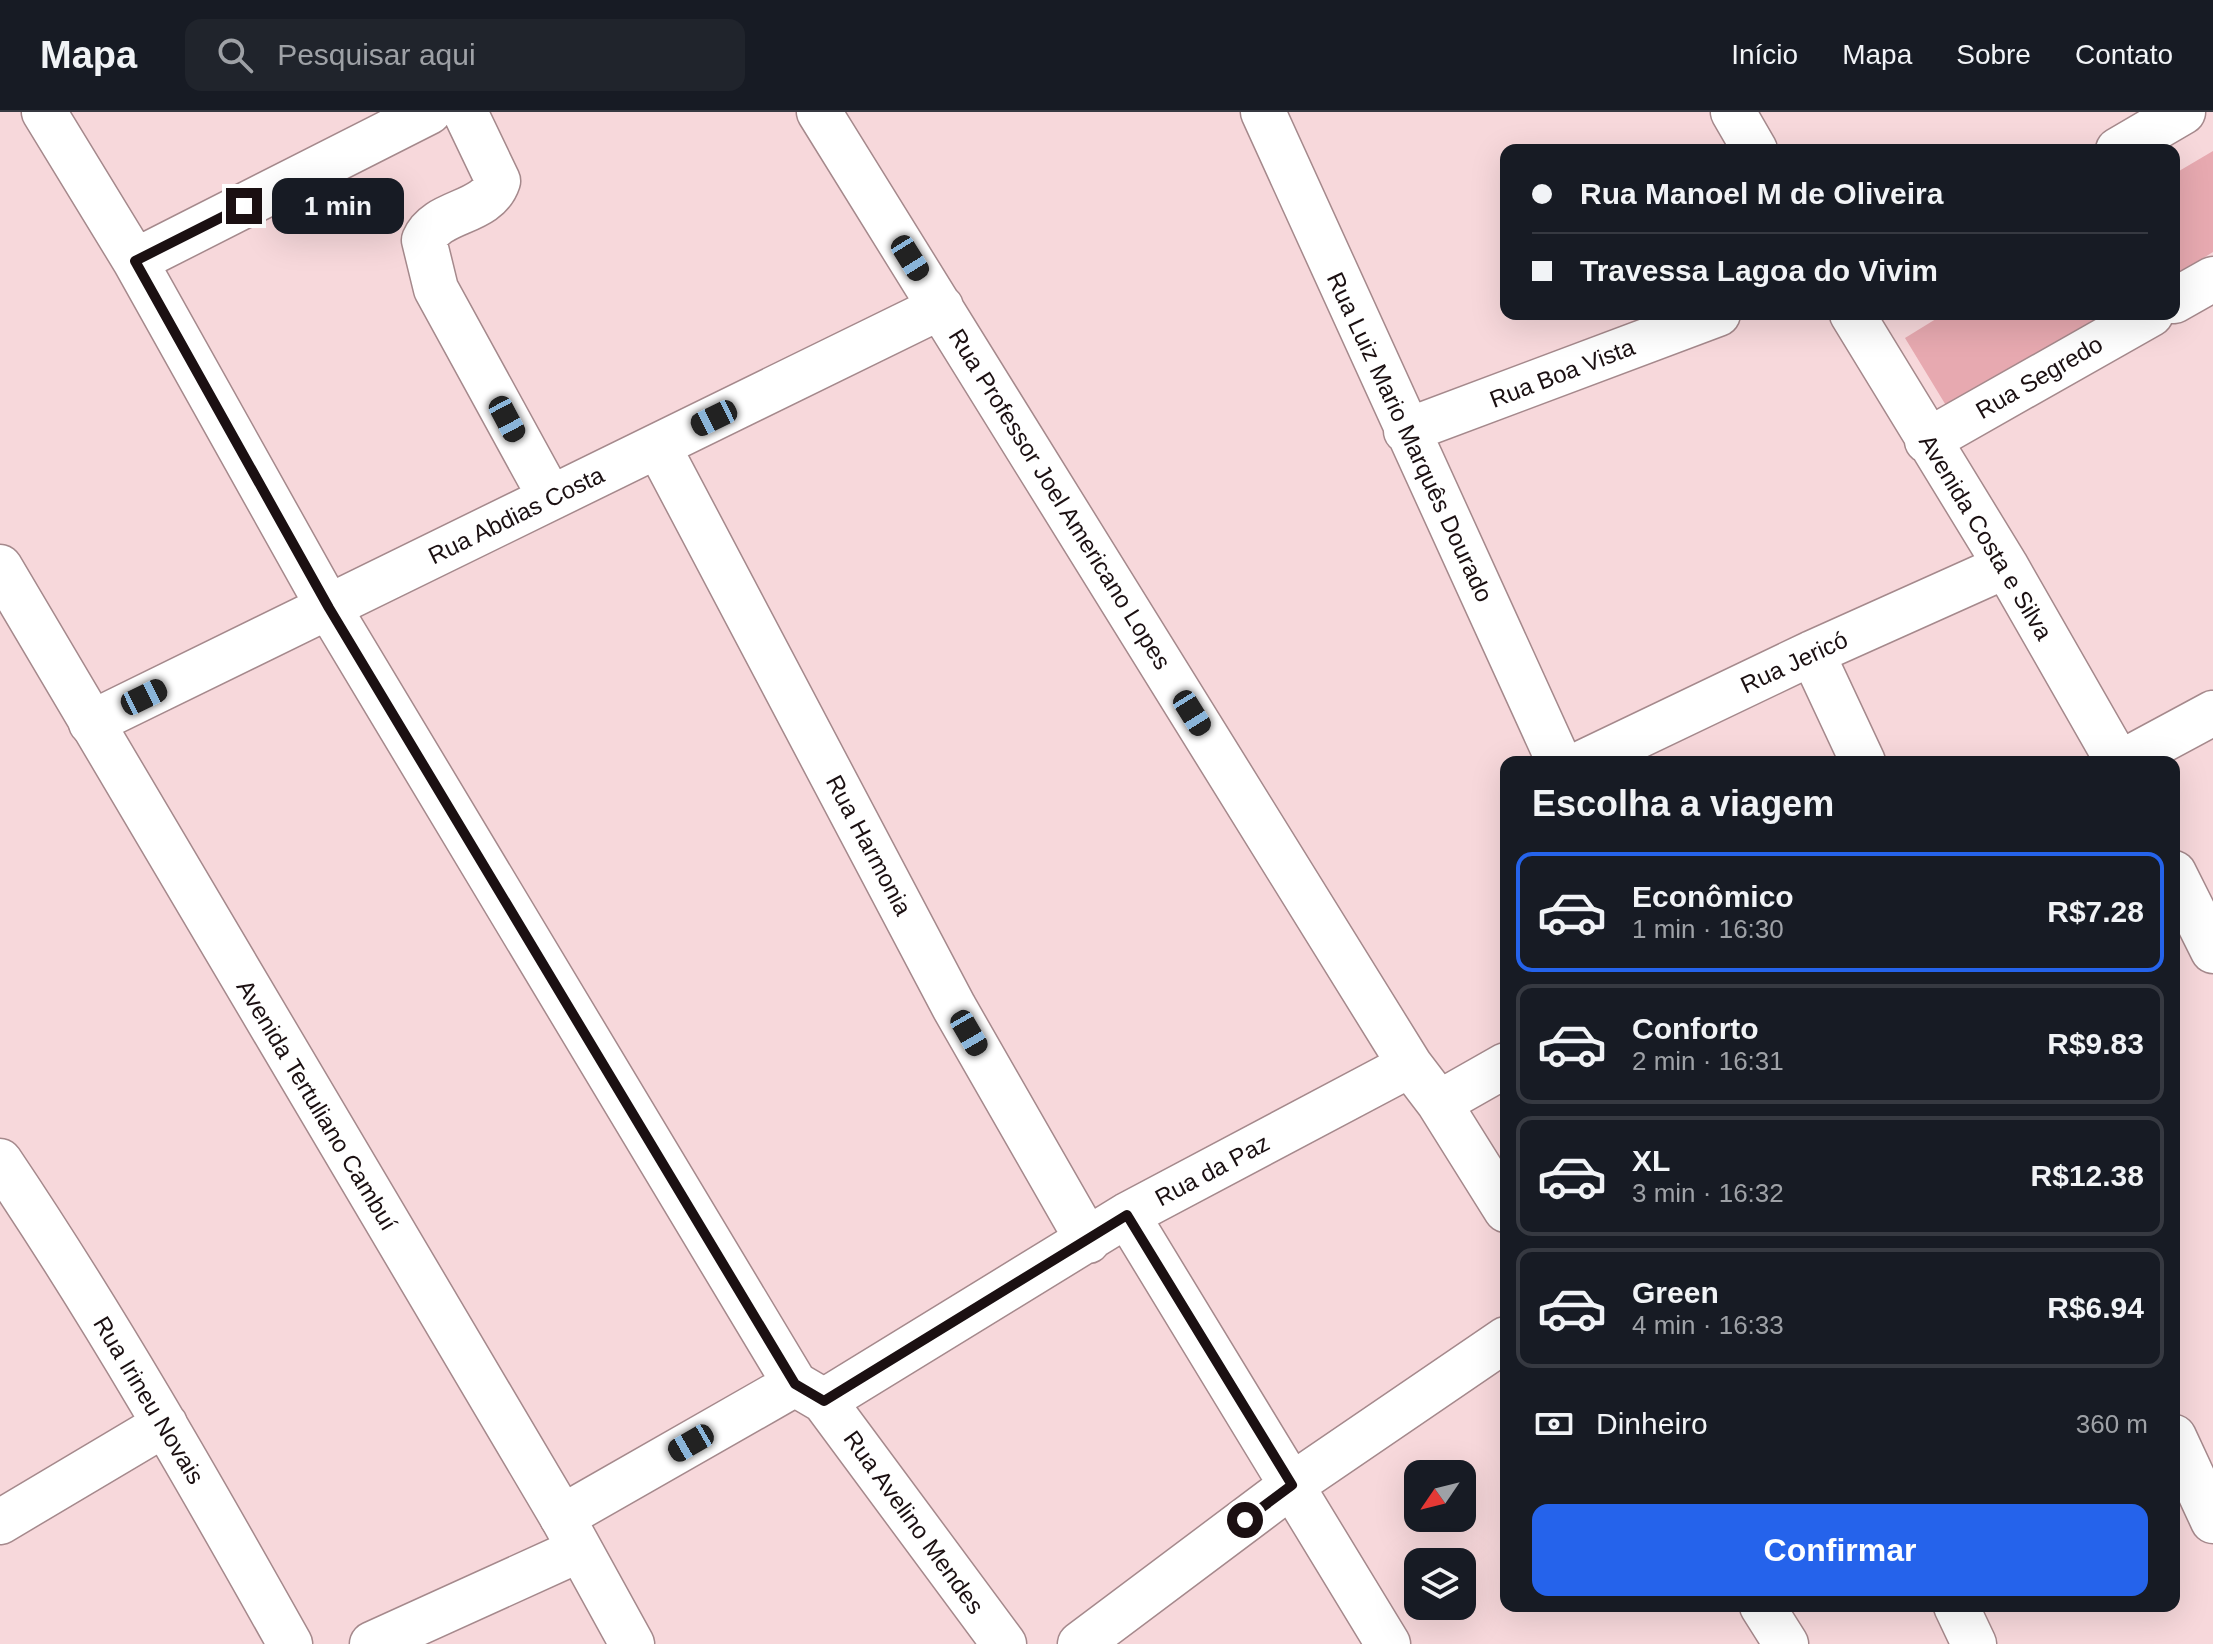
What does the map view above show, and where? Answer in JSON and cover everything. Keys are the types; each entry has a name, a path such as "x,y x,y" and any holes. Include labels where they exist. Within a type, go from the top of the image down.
{"street":[{"name":"Rua Avelino Mendes","path":"44,112 135,261 329,608 810,1392 1004,1644"},
{"path":"135,261 429,112"},
{"path":"465,112 498,181 489,197 432,228 424,240 425,254 436,289 550,497"},
{"name":"Rua Professor Joel Americano Lopes","path":"819,112 1410,1065 1439,1103 1500,1200"},
{"path":"1733,112 1752,144"},
{"path":"2128,144 2183,112"},
{"name":"Rua Luiz Mario Marquês Dourado","path":"1265,113 1406,431 1556,756"},
{"path":"2180,298 2213,279"},
{"name":"Rua Abdias Costa","path":"91,723 941,307"},
{"name":"Rua Boa Vista","path":"1406,431 1702,320"},
{"name":"Avenida Costa e Silva","path":"1856,320 2006,566 2117,756"},
{"name":"Rua Segredo","path":"1927,441 2140,320"},
{"name":"Rua Harmonia","path":"658,446 954,1007 1088,1241"},
{"name":"Rua Jericó","path":"1597,756 1812,653 2006,566"},
{"name":"Avenida Tertuliano Cambuí","path":"0,567 632,1644"},
{"path":"1812,653 1860,756"},
{"path":"2131,756 2213,713"},
{"path":"2180,885 2213,951"},
{"name":"Rua da Paz","path":"372,1644 570,1534 810,1392 1088,1241 1127,1215 1410,1065"},
{"path":"1439,1103 1500,1068"},
{"name":"Rua Irineu Novais","path":"0,1161 58,1246 165,1424 290,1644"},
{"path":"1127,1215 1388,1644"},
{"path":"1080,1644 1292,1485 1500,1343"},
{"path":"0,1522 165,1424"},
{"path":"2180,1450 2213,1521"},
{"path":"1766,1612 1786,1644"},
{"path":"1959,1612 1974,1644"}],"shaded area":[{"path":"2213,151 2213,252 2180,272 2180,170"},
{"path":"1934,320 2101,320 1950,412 1905,338"}],"route":[{"path":"244,206 135,261 329,608 795,1384 824,1401 1127,1215 1292,1485 1245,1520"}]}
